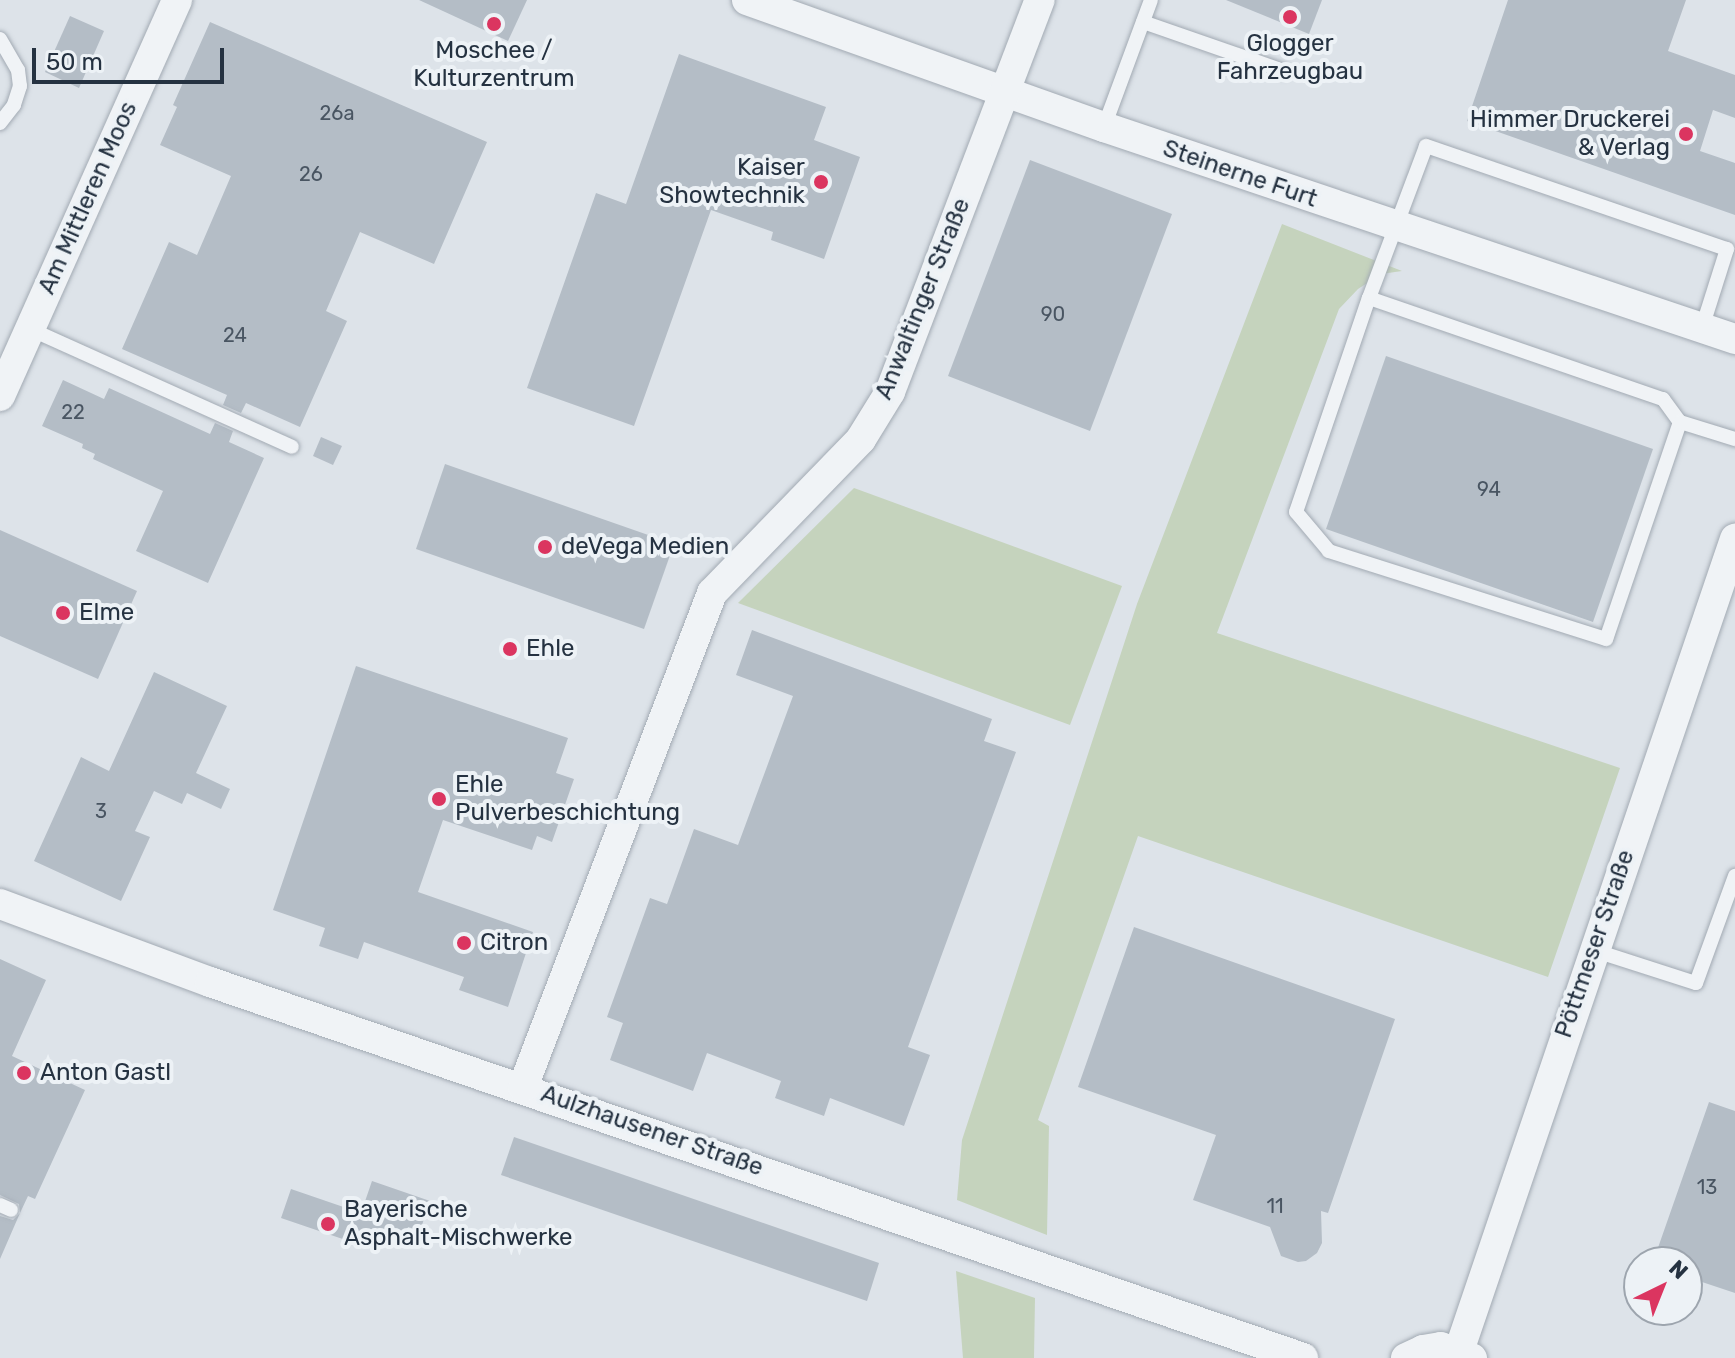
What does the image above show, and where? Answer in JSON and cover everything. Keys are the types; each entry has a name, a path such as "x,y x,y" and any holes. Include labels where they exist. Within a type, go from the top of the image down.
{"street":[{"name":"Am Mittleren Moos","path":"0,396 177,0"},
{"name":"Steinerne Furt","path":"747,0 1104,127 1735,339"},
{"name":"Anwaltinger Straße","path":"523,1087 712,593 861,439 890,392 1040,0"},
{"name":"Pöttmeser Straße","path":"1406,1358 1423,1350 1441,1347 1465,1354 1593,950 1735,539"},
{"name":"Aulzhausener Straße","path":"0,904 210,982 523,1087 1303,1358"}],"lane":[{"path":"1104,127 1151,0"},
{"path":"1143,22 1284,71"},
{"path":"0,39 18,70 20,86 14,105 0,123"},
{"path":"1680,422 1606,639 1329,551 1296,512 1394,226 1426,146 1727,249 1702,328"},
{"path":"1369,298 1663,399 1680,422 1735,439"},
{"path":"30,329 292,447"},
{"path":"1593,950 1696,983 1735,876"}],"green space":[{"path":"1282,224 1402,271 1381,274 1358,289 1339,309 1217,633 1620,768 1548,977 1138,836 1038,1120 1049,1126 1047,1235 957,1200 962,1140 1137,604"},
{"path":"854,488 1122,586 1070,725 738,603"},
{"path":"956,1271 1035,1298 1034,1358 963,1358"}],"building":[{"name":"Moschee / Kulturzentrum","path":"419,0 527,0 508,41"},
{"name":"Glogger Fahrzeugbau","path":"1226,0 1322,0 1309,34"},
{"path":"1508,0 1686,0 1668,51 1735,75 1735,118 1713,110 1700,151 1735,163 1735,215 1467,121"},
{"path":"70,16 104,31 79,88 45,72"},
{"path":"210,22 487,142 434,264 360,232 326,311 347,321 300,427 246,403 241,413 223,405 227,395 122,349 169,242 197,255 231,176 160,145 177,107 173,105"},
{"path":"679,54 826,107 814,140 860,157 824,259 771,240 773,232 711,210 634,426 527,388 596,193 626,204"},
{"path":"1030,160 1172,214 1090,431 948,376"},
{"path":"1386,356 1653,449 1593,622 1326,529"},
{"path":"63,380 104,399 109,388 210,434 215,423 233,431 229,442 264,458 208,583 136,551 163,491 93,459 95,454 82,448 83,444 42,426"},
{"path":"321,437 342,446 333,465 313,456"},
{"name":"deVega Medien","path":"445,464 674,544 644,629 416,549"},
{"name":"Elme","path":"0,530 137,591 98,679 0,636"},
{"path":"752,630 992,719 984,741 1016,752 908,1047 930,1055 904,1126 830,1098 824,1116 775,1098 781,1081 707,1053 693,1091 610,1060 623,1023 607,1017 650,898 667,904 694,829 738,845 793,696 736,675"},
{"name":"Ehle Pulverbeschichtung","path":"356,666 568,738 556,773 574,779 552,842 537,836 532,850 443,820 418,892 533,932 508,1007 459,990 464,977 364,942 358,959 319,946 325,928 273,910"},
{"path":"154,672 227,706 196,773 230,789 221,809 187,793 182,804 154,791 135,831 150,837 121,901 34,861 81,757 109,771"},
{"path":"1134,927 1395,1019 1328,1213 1321,1211 1322,1243 1317,1253 1306,1261 1298,1262 1281,1256 1270,1227 1193,1200 1216,1135 1078,1087"},
{"name":"Anton Gastl","path":"0,959 46,980 12,1056 85,1090 35,1199 28,1196 20,1213 19,1204 0,1195"},
{"path":"1709,1102 1735,1111 1735,1293 1703,1282 1703,1246 1659,1246"},
{"path":"514,1137 879,1263 867,1301 501,1175"},
{"path":"372,1181 430,1201 420,1231 408,1227 402,1246 376,1237 372,1249 281,1218 291,1189 361,1213"},
{"path":"20,1213 0,1259 0,1216 13,1220"}],"place":[{"name":"Glogger Fahrzeugbau","path":"1290,17"},
{"name":"Moschee / Kulturzentrum","path":"494,24"},
{"name":"Himmer Druckerei & Verlag","path":"1686,134"},
{"name":"Kaiser Showtechnik","path":"821,182"},
{"name":"deVega Medien","path":"545,547"},
{"name":"Elme","path":"63,613"},
{"name":"Ehle","path":"510,649"},
{"name":"Ehle Pulverbeschichtung","path":"439,799"},
{"name":"Citron","path":"464,943"},
{"name":"Anton Gastl","path":"24,1073"},
{"name":"Bayerische Asphalt-Mischwerke","path":"328,1224"}]}
